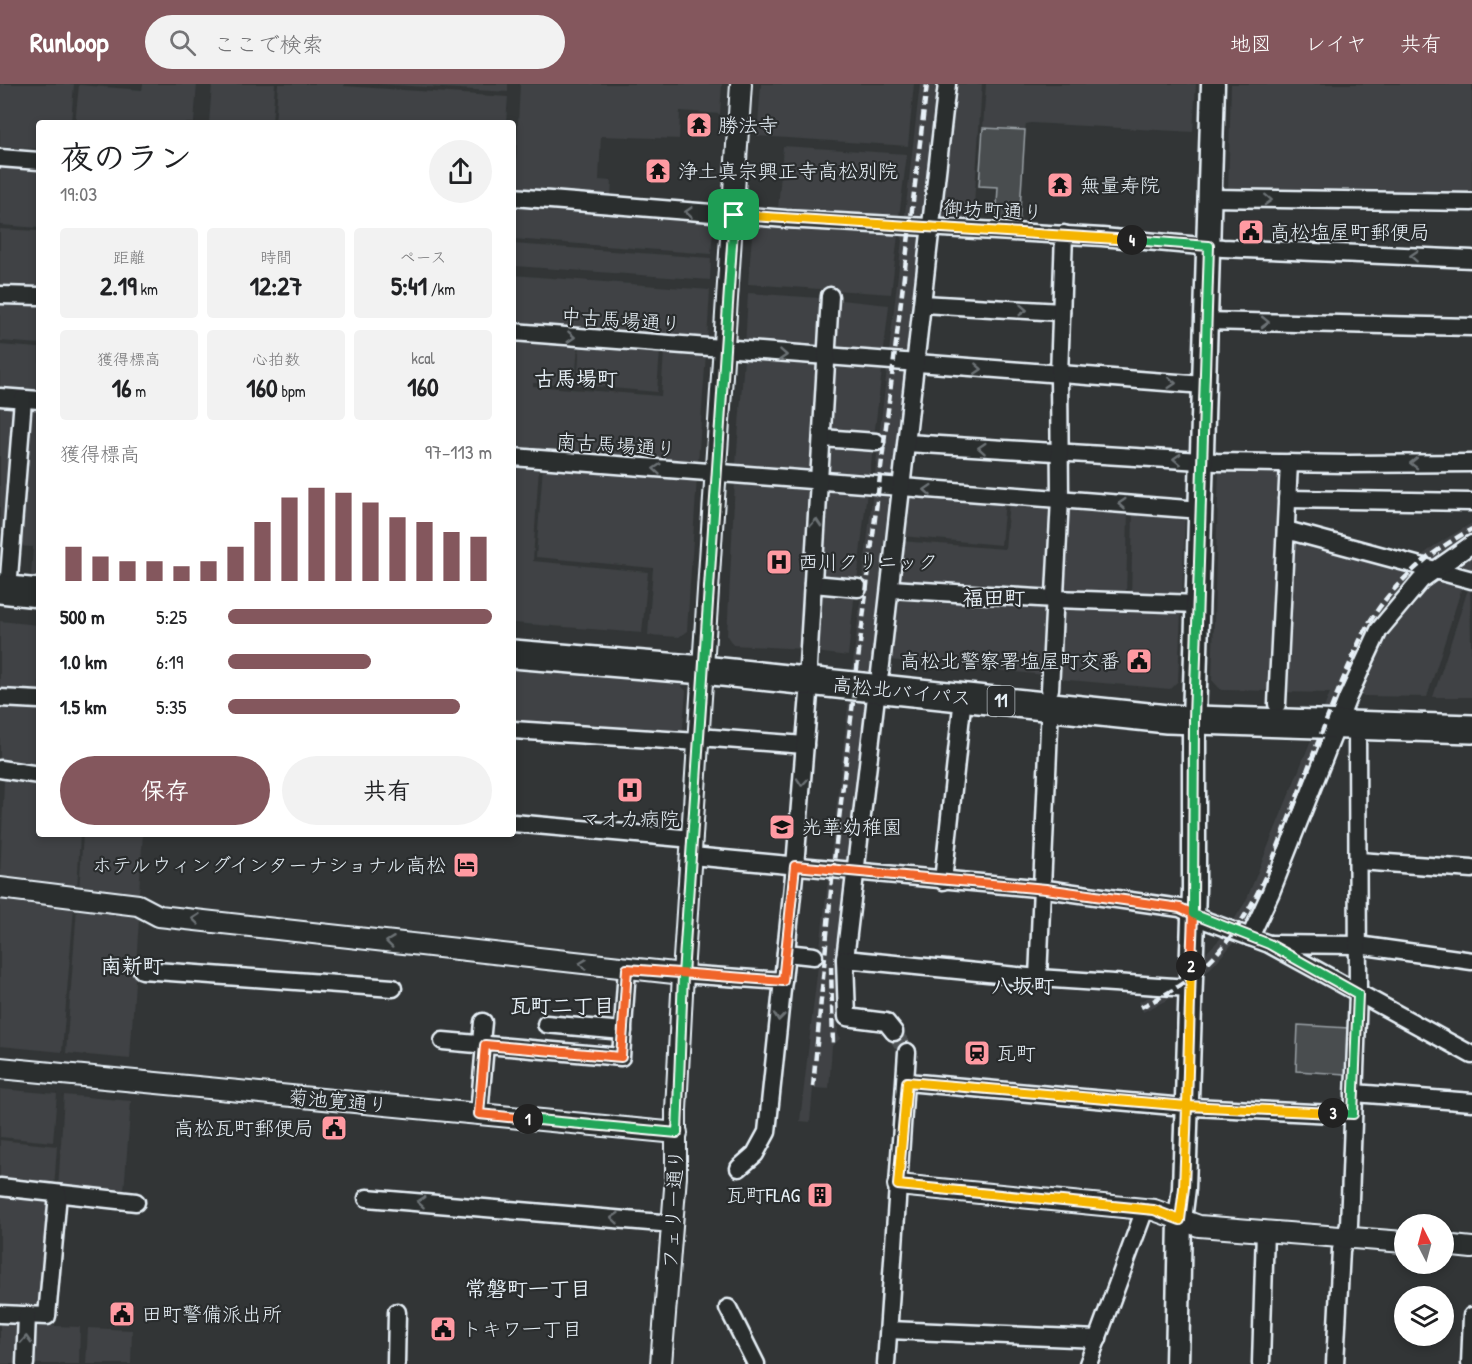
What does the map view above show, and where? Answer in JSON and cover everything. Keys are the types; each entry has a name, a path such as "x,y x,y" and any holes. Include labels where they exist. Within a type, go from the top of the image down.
{"highway":[{"path":"3,595 36,593"},
{"path":"3,595 36,608"},
{"name":"高松北バイパス","path":"516,639 704,663 1050,698 1194,711 1346,718 1472,729"},
{"name":"高松北バイパス","path":"516,654 704,663"},
{"name":"高松北バイパス","path":"879,680 963,696 1050,698"},
{"name":"高松北バイパス","path":"1194,711 1277,704 1346,718 1472,711"}],"main road":[{"path":"1177,1364 1180,1220 1184,1188 1193,914 1194,711 1214,84"}],"street":[{"name":"フェリー通り","path":"661,1364 673,1224 683,975 741,84"},
{"path":"894,1032 886,1022 848,1017 845,959 903,488 947,84"},
{"path":"0,158 36,161"},
{"name":"御坊町通り","path":"516,197 734,215 1064,234 1209,246 1472,259"},
{"path":"1210,198 1472,202"},
{"path":"1038,978 1060,499 1059,375 1064,234"},
{"path":"0,295 36,296"},
{"path":"739,1168 754,1154 767,1132 786,953 805,745 830,296"},
{"path":"923,304 1060,312"},
{"path":"1206,321 1472,327"},
{"name":"中古馬場通り","path":"516,332 916,365 1204,385"},
{"path":"0,397 31,400 3,595"},
{"path":"822,438 876,442"},
{"path":"907,443 1202,460 1289,463 1472,463"},
{"name":"南古馬場通り","path":"516,457 1201,510"},
{"path":"1277,704 1289,463"},
{"path":"1287,499 1472,502"},
{"path":"1286,530 1472,580"},
{"path":"1250,937 1346,718 1365,658 1387,619 1414,587 1472,544"},
{"path":"813,584 858,588"},
{"path":"891,589 1055,599 1198,604"},
{"path":"943,881 963,696"},
{"path":"0,698 36,700"},
{"path":"1335,1364 1341,1250 1349,1225 1358,994 1359,861 1346,718"},
{"path":"516,730 805,745"},
{"path":"0,769 36,774"},
{"path":"516,823 692,847 795,866 1042,889 1180,908 1269,944 1472,1055"},
{"path":"1359,861 1472,869"},
{"path":"0,888 138,905 159,916 683,975 783,981"},
{"path":"1269,944 1358,945 1472,961"},
{"path":"786,953 814,956"},
{"path":"845,959 1038,978 1190,988"},
{"path":"443,1041 621,1057 627,969"},
{"path":"142,970 393,988"},
{"path":"479,1114 485,1045 481,1042 483,1022"},
{"path":"546,1024 623,1031"},
{"path":"886,1364 907,1082 907,1052"},
{"name":"菊池寛通り","path":"0,1068 677,1133"},
{"path":"907,1082 1187,1106 1353,1114"},
{"path":"1354,1093 1472,1102"},
{"path":"898,1185 1145,1209 1199,1226 1394,1241"},
{"path":"0,1187 136,1202"},
{"path":"0,1314 47,1316 58,1194"},
{"path":"367,1198 673,1224"},
{"path":"1088,1364 1145,1209"},
{"path":"1261,1364 1265,1230"},
{"path":"1454,1246 1472,1248"},
{"path":"728,1308 756,1364"},
{"path":"396,1364 397,1312"},
{"path":"25,1364 27,1315"},
{"path":"1470,1364 1472,1316"},
{"path":"889,1330 1098,1339"}],"shaded area":[{"path":"0,84 74,84 71,120 36,120 36,149 0,147"},
{"path":"143,84 197,84 194,120 75,120 79,85 142,90"},
{"path":"212,84 275,84 272,120 209,120"},
{"path":"278,84 344,84 344,86 508,97 506,120 275,120"},
{"path":"377,84 508,84 508,92"},
{"path":"520,84 722,84 720,114 680,111 679,139 601,136 599,180 612,181 611,196 519,190 516,186"},
{"path":"761,84 914,84 908,146 757,136"},
{"path":"920,84 942,84 837,952 838,1034 841,1038 832,1046 829,1089 813,1088 810,1122 800,1121"},
{"path":"951,84 982,84 973,221 943,219 939,214"},
{"path":"986,84 1196,84 1193,132 1031,123 1026,124 1025,130 983,128"},
{"path":"1231,84 1472,84 1472,198 1228,192"},
{"path":"983,128 1025,130 1019,225 996,223 998,187 979,186"},
{"path":"783,146 907,154 899,217 778,210"},
{"path":"0,168 36,171 36,228 0,225"},
{"path":"516,209 714,222 711,254 516,239"},
{"path":"753,224 898,235 891,294 748,284"},
{"path":"0,229 36,231 36,289 0,288"},
{"path":"516,244 711,258 710,280 516,266"},
{"path":"516,275 710,290 707,341 516,327"},
{"path":"748,293 820,298 825,304 821,349 745,347"},
{"path":"841,300 889,305 883,358 833,348 835,305"},
{"path":"0,301 36,302 36,344 0,341"},
{"path":"516,338 578,344 575,385 533,383 533,386 661,396 664,351 706,354 698,463 516,449"},
{"path":"580,344 660,350 657,392 577,385"},
{"path":"0,345 36,348 36,391 0,388"},
{"path":"744,359 813,364 820,371 814,471 736,464"},
{"path":"837,366 882,370 874,437 833,434 828,429 832,371"},
{"path":"0,400 15,402 5,575 0,574"},
{"path":"36,405 36,577 31,576 33,547 16,546 26,408"},
{"path":"827,447 873,447 870,475 830,472 826,467"},
{"path":"516,464 539,466 533,561 648,572 642,633 516,623"},
{"path":"543,466 697,478 687,631 679,637 648,635 653,568 536,557"},
{"path":"1219,468 1280,468 1284,472 1276,691 1221,690 1212,680"},
{"path":"735,481 810,486 814,491 804,649 733,645 727,636"},
{"path":"830,488 867,491 857,582 824,579 821,575 826,492"},
{"path":"911,493 1005,501 1001,545 901,536 906,497"},
{"path":"1009,501 1050,503 1055,511 1050,592 902,585 896,580 900,541 1005,549"},
{"path":"1068,507 1128,512 1126,598 1063,596 1063,512"},
{"path":"1133,512 1185,517 1182,601 1131,599"},
{"path":"1472,523 1472,538 1403,591 1247,928 1208,971 1175,996 1143,1012 1139,1002 1169,986 1200,959 1225,934 1246,901 1330,693 1280,692 1293,537 1409,566 1434,546"},
{"path":"1472,550 1472,575 1446,568"},
{"path":"1440,574 1464,581 1427,697 1364,696 1355,691 1401,608"},
{"path":"1470,583 1472,697 1433,697"},
{"path":"824,589 855,591 848,656 815,652 817,594"},
{"path":"901,594 1050,604 1045,675 889,660 895,599"},
{"path":"1060,605 1181,610 1178,681 1170,689 1057,679"},
{"path":"0,621 36,625 36,696 0,693"},
{"path":"516,668 678,682 686,691 682,738 516,727"},
{"path":"0,702 36,705 36,768 0,763"},
{"path":"4,781 36,785 36,837 80,837 77,890 0,879"},
{"path":"83,837 143,837 139,892 134,897 79,891"},
{"path":"0,896 74,907 62,1052 0,1046"},
{"path":"77,907 134,912 139,919 130,1059 66,1053"},
{"path":"1298,1025 1348,1028 1346,1074 1296,1071"},
{"path":"0,1089 57,1094 53,1142 0,1137"},
{"path":"64,1095 131,1101 124,1192 120,1196 58,1190"},
{"path":"0,1140 57,1146 54,1190 0,1182"},
{"path":"0,1193 48,1199 51,1203 43,1305 39,1309 0,1307"},
{"path":"0,1324 18,1325 22,1328 20,1364 0,1364"},
{"path":"33,1325 80,1327 79,1364 31,1364"},
{"path":"88,1328 132,1330 131,1364 86,1364"}],"tunnel":[{"path":"894,1032 907,1052"}],"railway":[{"path":"813,1087 833,869 927,84"},
{"path":"1141,1007 1173,990 1199,970 1221,949 1239,925 1268,871 1366,628 1401,581 1442,547 1472,529"},
{"path":"831,966 833,1045"}],"place":[{"name":"勝法寺","path":"699,125"},
{"name":"浄土真宗興正寺高松別院","path":"658,171"},
{"name":"無量寿院","path":"1060,185"},
{"name":"高松塩屋町郵便局","path":"1251,232"},
{"name":"西川クリニック","path":"779,562"},
{"name":"高松北警察署塩屋町交番","path":"1139,661"},
{"name":"マオカ病院","path":"630,790"},
{"name":"光華幼稚園","path":"782,827"},
{"name":"ホテルウィングインターナショナル高松","path":"466,865"},
{"name":"瓦町","path":"977,1053"},
{"name":"高松瓦町郵便局","path":"334,1128"},
{"name":"瓦町FLAG","path":"820,1195"},
{"name":"田町警備派出所","path":"122,1314"},
{"name":"トキワ一丁目","path":"443,1329"}],"district":[{"name":"古馬場町","path":"576,379"},
{"name":"福田町","path":"994,598"},
{"name":"南新町","path":"132,966"},
{"name":"八坂町","path":"1023,986"},
{"name":"瓦町二丁目","path":"562,1006"},
{"name":"常磐町一丁目","path":"528,1289"}],"route":[{"path":"734,215 683,975 676,1110 677,1133 479,1114 485,1045 621,1057 627,969 668,974 683,975 698,974 783,981 795,866 1046,889 1180,908 1193,914 1187,1106 907,1082 898,1185 1154,1210 1180,1220 1184,1188 1187,1106 1353,1114 1358,994 1269,944 1193,914 1194,720 1209,246 1064,234 734,215"}]}
